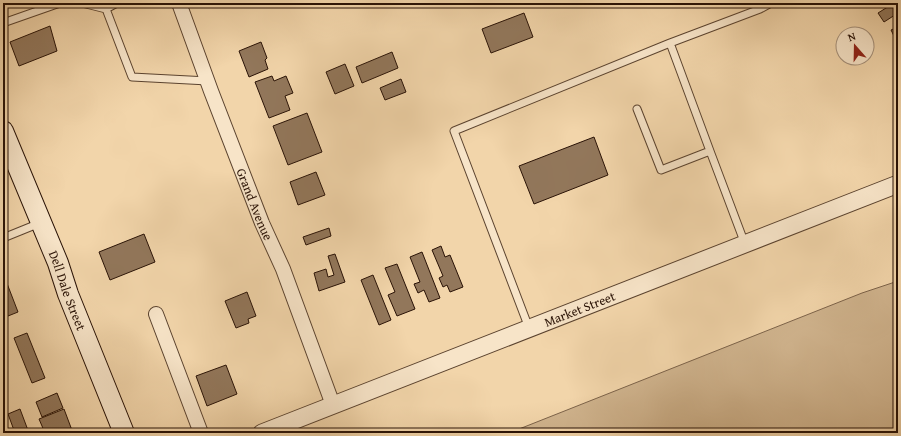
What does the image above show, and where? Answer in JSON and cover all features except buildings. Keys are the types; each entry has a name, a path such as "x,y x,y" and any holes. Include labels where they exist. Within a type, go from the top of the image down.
{"main road":[{"name":"Dell Dale Street","path":"3,118 7,139 124,433"}],"street":[{"name":"Grand Avenue","path":"179,3 262,223 283,269 333,405"},
{"name":"Market Street","path":"262,433 898,184"},
{"path":"156,314 201,433"}],"lane":[{"path":"3,23 60,3"},
{"path":"82,3 106,9 116,3"},
{"path":"529,328 454,131 670,43 760,9 771,3"},
{"path":"106,9 132,77 208,81"},
{"path":"670,43 745,244"},
{"path":"637,109 661,170 710,151"},
{"path":"3,238 41,222"}],"shaded area":[{"path":"898,281 898,433 509,433 862,293"}]}
